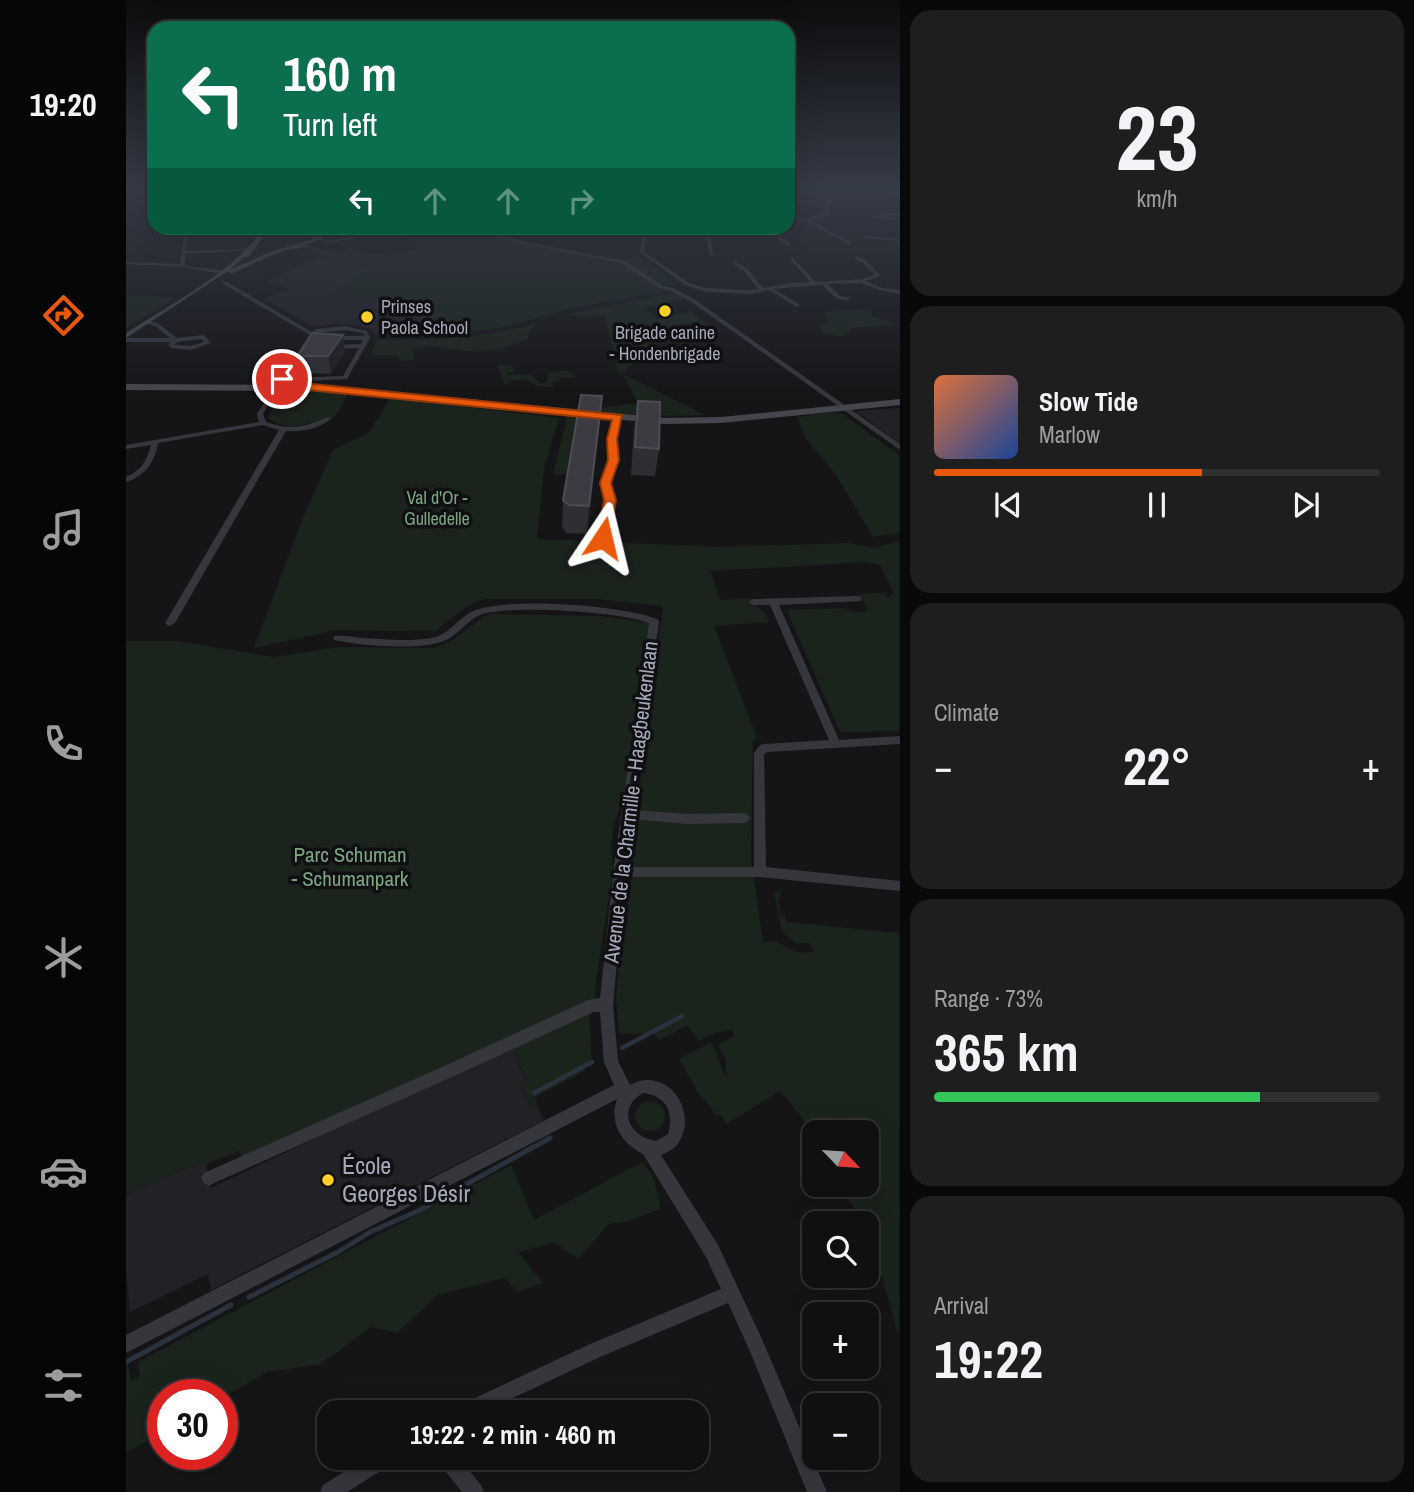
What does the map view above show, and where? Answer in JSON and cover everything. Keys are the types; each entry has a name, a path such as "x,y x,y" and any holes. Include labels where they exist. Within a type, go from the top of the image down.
{"street":[{"path":"182,266 183,259"},
{"path":"126,336 210,282 225,278 242,259"},
{"path":"189,296 266,259"},
{"path":"607,259 623,262 661,287 687,284"},
{"path":"650,259 687,284 706,290 762,290 813,282 861,281 878,276 859,259"},
{"path":"793,259 813,282"},
{"path":"126,263 182,266 225,278 311,335 367,338"},
{"path":"735,263 746,270 762,290"},
{"path":"210,282 225,278"},
{"path":"861,281 900,292"},
{"path":"822,282 838,297 848,299"},
{"path":"667,287 722,321 716,324 776,368 791,371 900,448"},
{"path":"770,289 797,305"},
{"path":"147,321 157,325 176,340"},
{"path":"126,384 280,383 345,378 367,338 365,332 345,328 326,329 311,335 304,345 280,383 260,414 262,423"},
{"path":"126,336 176,340 196,336 204,337 208,342 191,348 173,348 171,345 176,340"},
{"path":"304,345 363,346"},
{"path":"280,383 665,421 721,420 900,402"},
{"path":"603,538 610,500 605,483 614,460 612,439 618,417"},
{"path":"126,447 262,423 283,430 306,429 328,419"},
{"path":"170,623 283,430"},
{"path":"126,480 142,473 154,451 153,442"},
{"path":"753,602 858,599"},
{"path":"773,601 835,742"},
{"name":"Avenue de la Charmille - Haagbeukenlaan","path":"338,638 435,641 452,634 478,612 508,608 601,610 651,619 654,626 627,814 606,1005 611,1062 625,1091 620,1112 625,1131 639,1146 649,1149 712,1251 817,1492"},
{"path":"760,872 759,753 764,748 900,740"},
{"path":"627,814 687,819 744,818"},
{"path":"621,872 760,872 900,886"},
{"path":"209,1178 388,1097 465,1066 593,1005 606,1005"},
{"path":"126,1344 625,1091 642,1086 651,1086 667,1094 674,1102 679,1121 673,1139 658,1149 649,1149"},
{"path":"490,1400 594,1351 731,1293"},
{"path":"330,1492 364,1470"},
{"path":"457,1470 474,1492"}],"shaded area":[{"path":"314,259 371,268 331,293 427,303 444,328 375,335 373,330 357,325 313,327 265,299 290,289 265,282"},
{"path":"899,408 899,443 856,411"},
{"name":"École Georges Désir","path":"512,1048 527,1083 521,1087 532,1110 538,1107 544,1120 211,1290 208,1274 130,1312 126,1270 126,1194 178,1171 206,1164 211,1188"}],"green space":[{"path":"330,259 599,259 621,263 661,287 673,290 578,307 504,327 427,337 375,336 444,327 426,303 330,294 369,269"},
{"path":"643,259 676,285 659,283 614,260"},
{"path":"676,292 683,299 644,308 657,319 691,312 709,326 703,328 707,326 693,322 675,325 623,374 618,372 605,315 565,315"},
{"path":"126,295 149,295 174,299 126,328"},
{"path":"857,309 872,312 871,316 898,325 852,328 841,337 821,332 822,326 828,320 824,312"},
{"path":"538,323 531,329 528,338 499,349 476,351 421,347 413,349 414,360 400,361 398,356 370,355 377,339 458,337"},
{"path":"512,365 514,372 506,373 507,375 532,375 540,383 548,382 547,375 558,371 570,372 576,377 559,378 560,381 552,382 554,387 536,386 524,379 508,381 508,384 505,384 498,366"},
{"path":"623,374 705,415 650,416 600,412 600,408 638,403"},
{"path":"319,389 348,393 337,414 331,419 290,427 275,423 268,417 284,390"},
{"name":"Val d'Or - Gulledelle","path":"390,398 559,418 544,468 537,539 718,547 848,543 874,548 899,541 899,731 840,732 787,611 791,608 845,608 852,612 868,611 859,594 885,593 887,598 894,593 880,565 868,562 711,571 720,600 752,598 755,605 767,615 768,622 714,626 757,738 753,739 751,860 763,942 777,941 799,952 814,951 809,943 796,943 782,932 774,891 780,891 781,897 778,897 781,916 785,916 786,922 899,933 899,1336 879,1268 879,1211 855,1211 847,1197 879,1197 879,1120 803,1120 780,1091 726,1124 720,1114 716,1116 705,1098 702,1099 679,1059 711,1042 728,1079 726,1059 718,1045 735,1036 732,1030 715,1033 699,1041 688,1025 659,1040 653,1034 619,1033 616,999 619,966 630,890 644,744 663,606 597,599 484,599 469,605 435,631 337,630 254,648 302,520 333,450 370,432"},
{"path":"832,412 843,414 899,455 899,533 873,537 839,479 805,437 797,417"},
{"path":"567,417 590,420 582,476 553,474"},
{"name":"Parc Schuman - Schumanpark","path":"484,616 600,616 649,623 624,797 614,823 611,845 613,871 595,999 242,1162 240,1151 178,1171 126,1194 126,641 176,641 274,657 338,647 434,648 453,640"},
{"path":"589,1013 592,1065 535,1097 538,1107 532,1110 521,1086 527,1082 512,1048"},
{"path":"650,1101 661,1105 665,1116 661,1127 650,1131 639,1127 635,1116 639,1105"},
{"path":"642,1162 653,1175 661,1209 629,1221 608,1224 579,1259 553,1242 518,1252 543,1283 518,1292 504,1278 437,1295 397,1333 371,1327 321,1364 267,1372 238,1389 238,1379 147,1379 147,1441 126,1453 126,1366 128,1365 131,1381 140,1376 138,1362 511,1165 534,1220"}],"building":[{"path":"312,333 343,335 328,356 298,356"},
{"path":"581,395 602,396 589,506 569,505 563,500"},
{"path":"638,401 660,402 659,449 635,447"}],"waterway":[{"path":"622,1048 682,1016"},
{"path":"534,1093 592,1062"},
{"path":"249,1297 338,1252 370,1232 418,1211 550,1138"},
{"path":"126,1362 231,1305"}],"place":[{"name":"Brigade canine - Hondenbrigade","path":"665,311"},
{"name":"Prinses Paola School","path":"367,317"},
{"name":"École Georges Désir","path":"328,1180"}],"route":[{"path":"282,379 288,381 288,385 618,417 612,439 613,466 605,483 610,500 606,510 603,538"}]}
